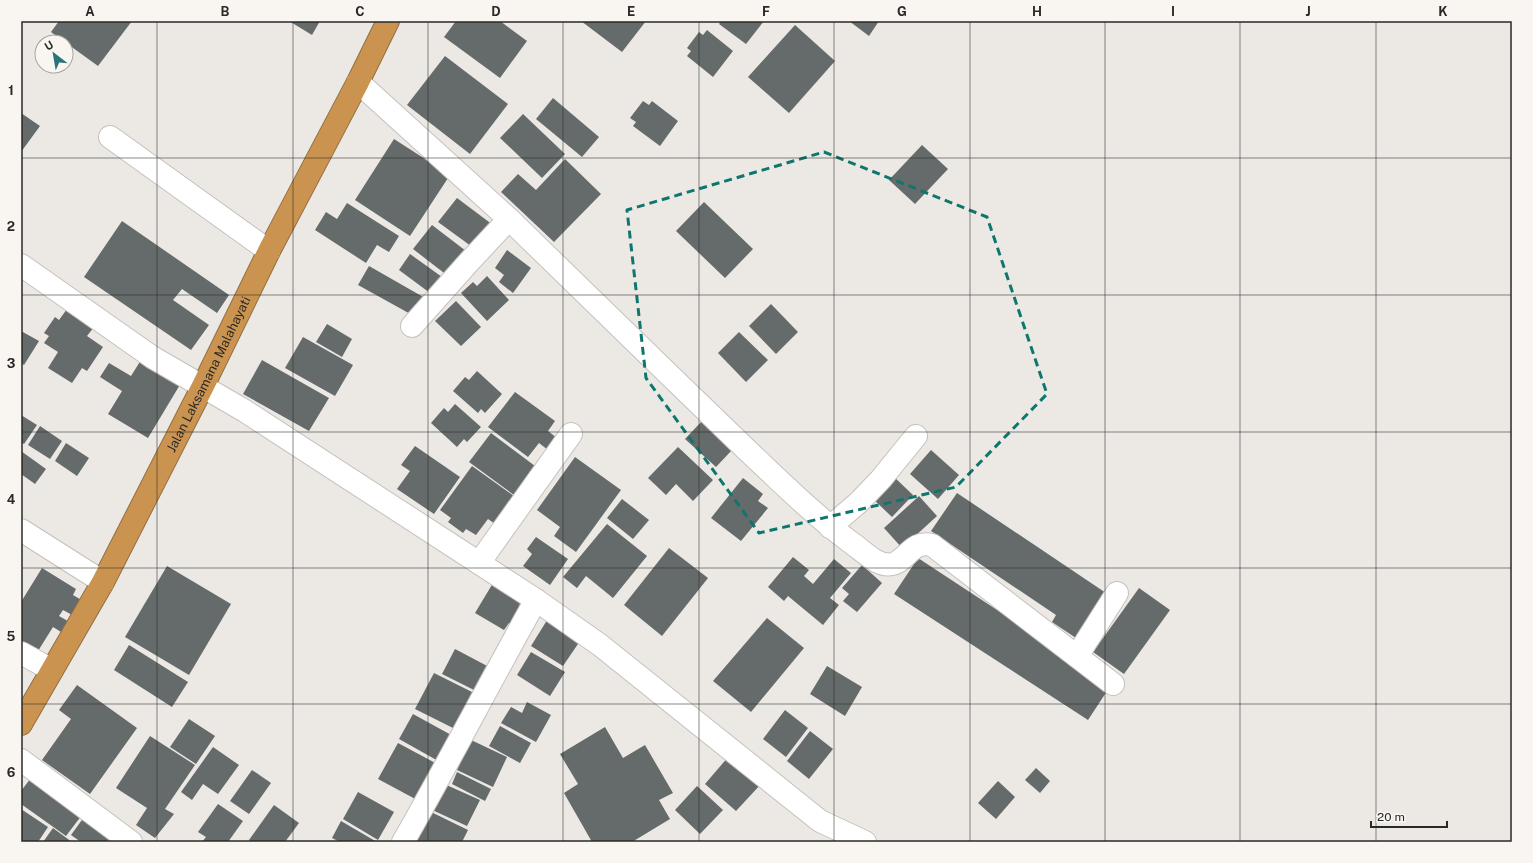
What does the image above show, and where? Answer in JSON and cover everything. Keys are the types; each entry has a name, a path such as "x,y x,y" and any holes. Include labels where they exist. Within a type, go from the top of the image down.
{"highway":[{"name":"Jalan Laksamana Malahayati","path":"21,724 103,582 203,386 269,251 358,82 388,21"}],"street":[{"path":"358,82 510,219 652,360 830,527 876,561 886,564 895,564 902,560 920,544 932,546 1113,684"},
{"path":"110,137 269,251"},
{"path":"412,326 468,263 510,219"},
{"path":"21,265 152,357 245,411 536,600 600,645 820,820 865,842"},
{"path":"479,563 571,434"},
{"path":"830,527 858,503 881,479 916,436"},
{"path":"21,530 103,582"},
{"path":"1077,656 1117,593"},
{"path":"403,842 536,600"},
{"path":"21,654 52,670"},
{"path":"21,760 130,842"}],"highlighted area":[{"path":"824,152 987,217 1047,394 956,487 759,533 646,378 627,210"}],"building":[{"path":"59,21 132,21 98,66 74,49 74,34 54,34 51,32"},
{"path":"289,21 320,21 312,35"},
{"path":"456,21 500,21 527,41 500,78 444,37"},
{"path":"581,21 646,21 622,52"},
{"path":"721,21 764,21 746,44 719,24"},
{"path":"849,21 879,21 869,36"},
{"path":"795,25 835,61 789,113 748,77"},
{"path":"707,30 733,51 713,77 687,56 691,51 687,48 699,32 703,35"},
{"path":"445,56 508,104 470,154 407,105"},
{"path":"553,98 599,137 582,157 536,119"},
{"path":"643,101 649,105 652,101 678,121 660,146 633,126 636,122 630,118"},
{"path":"21,113 40,126 21,152"},
{"path":"523,114 565,154 542,178 500,138"},
{"path":"394,139 450,175 410,236 355,200"},
{"path":"922,145 948,169 915,204 889,180"},
{"path":"565,159 601,194 554,242 501,192 518,174 536,190"},
{"path":"457,198 493,225 475,249 438,222"},
{"path":"704,202 753,249 725,278 676,231"},
{"path":"347,203 399,236 389,252 377,245 366,263 315,230 326,212 337,219"},
{"path":"122,221 229,295 217,313 182,289 173,300 209,325 191,350 84,277"},
{"path":"432,225 466,251 448,276 413,249"},
{"path":"507,250 531,268 513,293 499,282 504,275 495,268"},
{"path":"410,254 442,277 430,293 399,270"},
{"path":"369,266 425,298 414,316 358,285"},
{"path":"487,276 509,300 487,321 461,293 473,282 477,286"},
{"path":"456,301 481,327 461,346 435,321"},
{"path":"771,304 798,332 776,354 749,326"},
{"path":"67,309 94,327 87,336 103,347 87,371 82,368 72,383 48,368 58,352 44,343 49,336 44,333 55,317 59,320"},
{"path":"327,324 352,339 342,357 316,342"},
{"path":"21,331 39,341 24,365 21,363"},
{"path":"739,332 768,360 746,382 718,353"},
{"path":"303,337 353,365 335,396 285,368"},
{"path":"141,360 181,383 148,438 108,414 122,391 100,377 109,363 131,376"},
{"path":"262,360 329,398 309,431 243,394"},
{"path":"477,371 502,394 485,413 481,409 478,413 453,391 465,377 469,380"},
{"path":"515,392 555,421 548,431 557,438 548,450 539,443 528,457 488,427"},
{"path":"455,404 481,427 467,442 464,439 457,447 431,423 444,408 448,412"},
{"path":"21,415 37,425 24,444 21,442"},
{"path":"702,421 732,450 716,467 685,439"},
{"path":"40,426 62,441 50,459 28,445"},
{"path":"491,433 539,469 518,498 469,462"},
{"path":"66,443 89,458 77,476 55,461"},
{"path":"415,446 460,477 434,514 397,489 410,471 401,465"},
{"path":"678,447 713,480 693,501 676,484 666,495 648,478"},
{"path":"931,450 959,475 938,499 910,474"},
{"path":"21,451 46,469 35,484 21,474"},
{"path":"575,457 621,490 576,552 554,536 560,527 537,510"},
{"path":"472,466 518,499 498,526 488,519 476,535 466,529 463,533 448,522 451,518 440,510"},
{"path":"893,476 913,495 892,517 871,497"},
{"path":"743,478 763,494 758,501 768,508 741,541 711,518"},
{"path":"957,493 1106,593 1076,638 1052,622 1056,615 931,531"},
{"path":"919,496 937,516 902,548 884,528"},
{"path":"622,499 649,520 633,539 607,518"},
{"path":"607,524 647,556 613,598 586,576 577,588 563,577"},
{"path":"536,537 568,559 550,585 523,566 532,554 527,549"},
{"path":"669,548 708,578 662,636 624,605"},
{"path":"793,557 809,570 804,576 813,584 834,559 851,573 830,598 839,605 823,625 788,596 784,601 768,587"},
{"path":"918,558 1111,685 1088,720 894,594"},
{"path":"862,565 882,583 857,612 843,601 849,594 842,588"},
{"path":"167,566 231,604 189,675 125,637"},
{"path":"42,568 76,589 73,595 83,601 74,616 63,610 59,616 73,624 66,635 53,627 38,651 21,641 21,602"},
{"path":"493,583 522,600 519,606 526,611 517,628 509,623 504,630 475,613"},
{"path":"1139,588 1170,610 1124,674 1093,652"},
{"path":"549,617 582,638 563,666 531,646"},
{"path":"767,618 804,648 751,712 713,681"},
{"path":"129,645 188,682 172,707 114,670"},
{"path":"455,649 491,668 478,692 442,674"},
{"path":"531,652 565,672 550,696 517,675"},
{"path":"827,666 862,687 845,716 810,694"},
{"path":"434,673 478,695 459,731 415,709"},
{"path":"77,685 137,728 90,794 42,760 71,719 59,710"},
{"path":"527,702 551,715 536,742 501,723 511,707 522,713"},
{"path":"785,710 808,728 786,757 763,739"},
{"path":"413,714 453,736 440,762 399,739"},
{"path":"189,719 215,736 196,764 170,747"},
{"path":"500,726 531,743 520,763 489,746"},
{"path":"605,727 623,758 645,745 673,793 659,800 670,819 632,842 592,842 564,793 578,784 560,754"},
{"path":"810,731 833,749 809,779 787,761"},
{"path":"150,736 195,765 165,809 174,814 155,838 136,825 147,808 116,788"},
{"path":"471,740 507,757 493,787 457,770"},
{"path":"398,743 439,765 419,801 378,779"},
{"path":"213,747 239,765 218,794 203,784 192,800 181,792"},
{"path":"729,756 761,784 736,811 705,784"},
{"path":"1036,768 1050,781 1040,793 1025,780"},
{"path":"252,770 271,783 249,814 230,801"},
{"path":"457,772 491,789 485,801 452,784"},
{"path":"34,774 85,811 66,836 21,804 21,791"},
{"path":"998,781 1015,797 996,819 978,803"},
{"path":"442,783 480,800 467,826 430,809"},
{"path":"697,786 723,810 700,834 675,810"},
{"path":"358,792 394,812 378,840 343,819"},
{"path":"218,804 243,821 228,842 202,842 206,837 198,832"},
{"path":"274,805 299,823 285,842 251,842 249,840"},
{"path":"21,809 48,827 38,842 21,842"},
{"path":"427,810 468,830 462,842 413,842"},
{"path":"87,813 114,833 107,842 81,842 71,835"},
{"path":"341,821 377,842 340,842 332,838"},
{"path":"53,828 72,842 43,842"}]}
